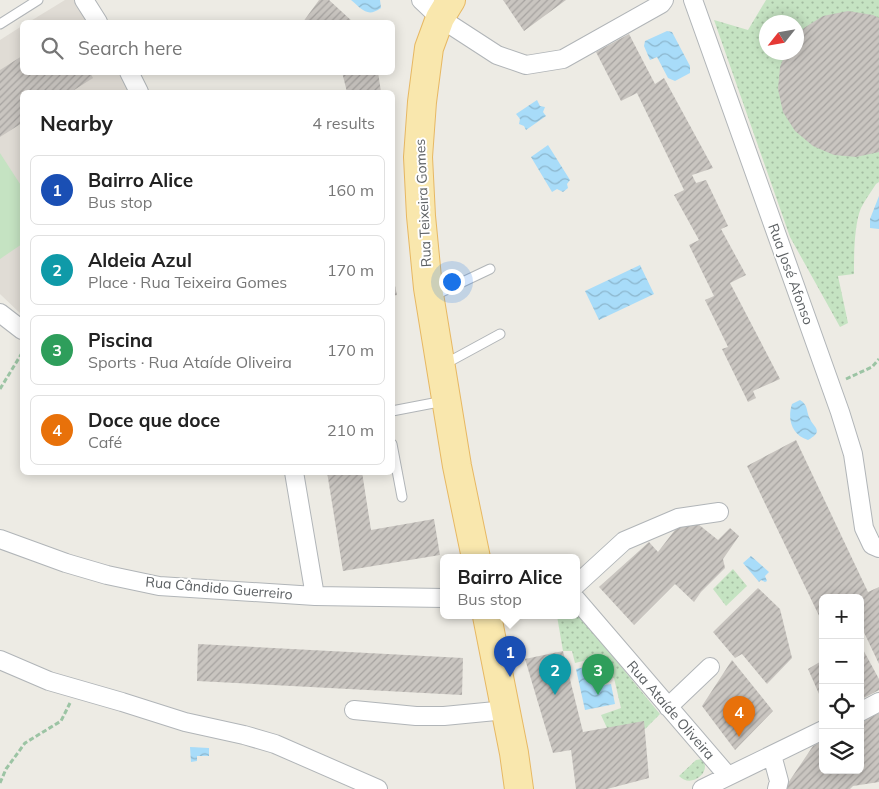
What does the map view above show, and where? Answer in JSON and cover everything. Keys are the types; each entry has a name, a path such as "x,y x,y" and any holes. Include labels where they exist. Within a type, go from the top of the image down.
{"main road":[{"name":"Rua Teixeira Gomes","path":"437,6 422,102 418,157 421,216 430,298 457,466 475,554"},
{"path":"488,619 506,710 519,789"}],"street":[{"path":"84,0 97,20"},
{"path":"437,6 497,56 526,64 563,59 661,4 664,0"},
{"name":"Rua José Afonso","path":"693,0 830,384 853,454 864,528 872,545 879,548"},
{"path":"130,75 138,90"},
{"path":"0,313 20,328"},
{"path":"295,475 315,596"},
{"path":"580,581 624,540 678,518 719,512"},
{"name":"Rua Cândido Guerreiro","path":"0,539 66,563 159,586 315,596 440,598"},
{"name":"Rua Ataíde Oliveira","path":"580,604 728,776"},
{"path":"0,660 49,681 185,722 275,744 378,789"},
{"path":"668,707 710,667"},
{"path":"864,710 879,702"},
{"path":"354,710 416,716 444,716 506,710"},
{"path":"702,789 819,732"},
{"path":"772,755 779,781 776,789"}],"lane":[{"path":"0,24 38,0"},
{"path":"430,298 490,269"},
{"path":"442,366 500,334"},
{"path":"395,410 447,401"},
{"path":"395,460 402,497"}],"path":[{"path":"0,389 20,356"},
{"path":"830,384 872,367 879,359"},
{"path":"0,783 6,769 25,743 61,721 78,689"}],"shaded area":[{"path":"65,0 75,0 87,20 32,20"},
{"path":"20,27 20,75 120,75 129,90 20,90 20,313 0,294 0,40"}],"green space":[{"path":"766,0 879,0 879,182 864,202 859,215 855,241 854,274 838,276 848,323 840,327 790,237 714,20 748,30"},
{"path":"0,153 20,184 20,245 0,259"},
{"path":"733,569 747,586 726,606 713,589"},
{"path":"580,617 660,714 645,729 607,728 601,715 621,708 614,678 602,679 595,658 575,663 572,651 563,651 558,619 580,619"},
{"path":"702,759 705,769 699,777 689,781 679,776 696,760"}],"water":[{"path":"351,0 380,0 381,8 368,12"},
{"path":"667,31 672,32 690,66 690,73 675,81 668,78 657,57 650,60 644,46 645,41"},
{"path":"537,100 540,106 545,107 543,112 546,116 526,130 524,126 519,124 520,119 516,114"},
{"path":"548,145 570,180 567,184 568,188 563,192 557,189 552,192 531,157"},
{"path":"879,196 879,229 870,228 870,219"},
{"path":"640,265 654,294 599,320 585,291"},
{"path":"800,400 806,405 809,417 817,431 808,440 798,435 795,431 790,416 792,404"},
{"path":"751,556 769,572 765,576 767,581 761,580 759,582 743,563"},
{"path":"594,665 597,686 611,684 615,704 585,710 576,669"},
{"path":"190,747 209,748 209,756 197,756 197,761 191,762"}],"building":[{"path":"319,0 329,0 351,20 304,20"},
{"path":"503,0 566,0 524,31"},
{"path":"848,11 873,15 879,18 879,152 856,157 834,155 813,146 795,131 783,112 778,89 780,67 783,60 804,60 804,28 823,16"},
{"path":"629,34 655,84 664,78 713,168 692,175 696,183 706,180 728,226 721,229 746,275 730,283 780,379 753,391 756,398 748,402 722,349 728,347 705,300 714,296 689,245 699,240 674,195 684,190 637,93 621,101 596,52"},
{"path":"20,57 20,75 92,75 93,78 74,90 20,90 20,124 0,137 0,70"},
{"path":"343,75 378,75 381,90 346,90"},
{"path":"796,440 868,592 879,587 879,664 864,632 864,594 819,594 819,616 747,466"},
{"path":"327,475 362,475 371,530 434,519 440,555 343,571"},
{"path":"693,520 718,540 730,528 739,536 723,559 725,568 701,592 694,602 675,584 634,625 599,587 649,542 658,552 678,526"},
{"path":"758,588 780,609 792,658 767,684 742,654 735,658 713,632"},
{"path":"198,644 463,658 462,695 197,681"},
{"path":"563,651 583,732 644,721 649,778 607,789 576,789 571,750 553,753 525,659"},
{"path":"864,651 879,679 879,690 864,698"},
{"path":"732,660 773,711 735,750 702,706"},
{"path":"819,662 819,694 808,669"},
{"path":"879,713 879,782 853,786 850,789 784,789 813,746 819,743 819,774 864,774 864,720"}],"place":[{"name":"Bairro Alice","path":"510,677"},
{"name":"Aldeia Azul","path":"555,695"},
{"name":"Piscina","path":"598,695"},
{"name":"Doce que doce","path":"739,737"}]}
